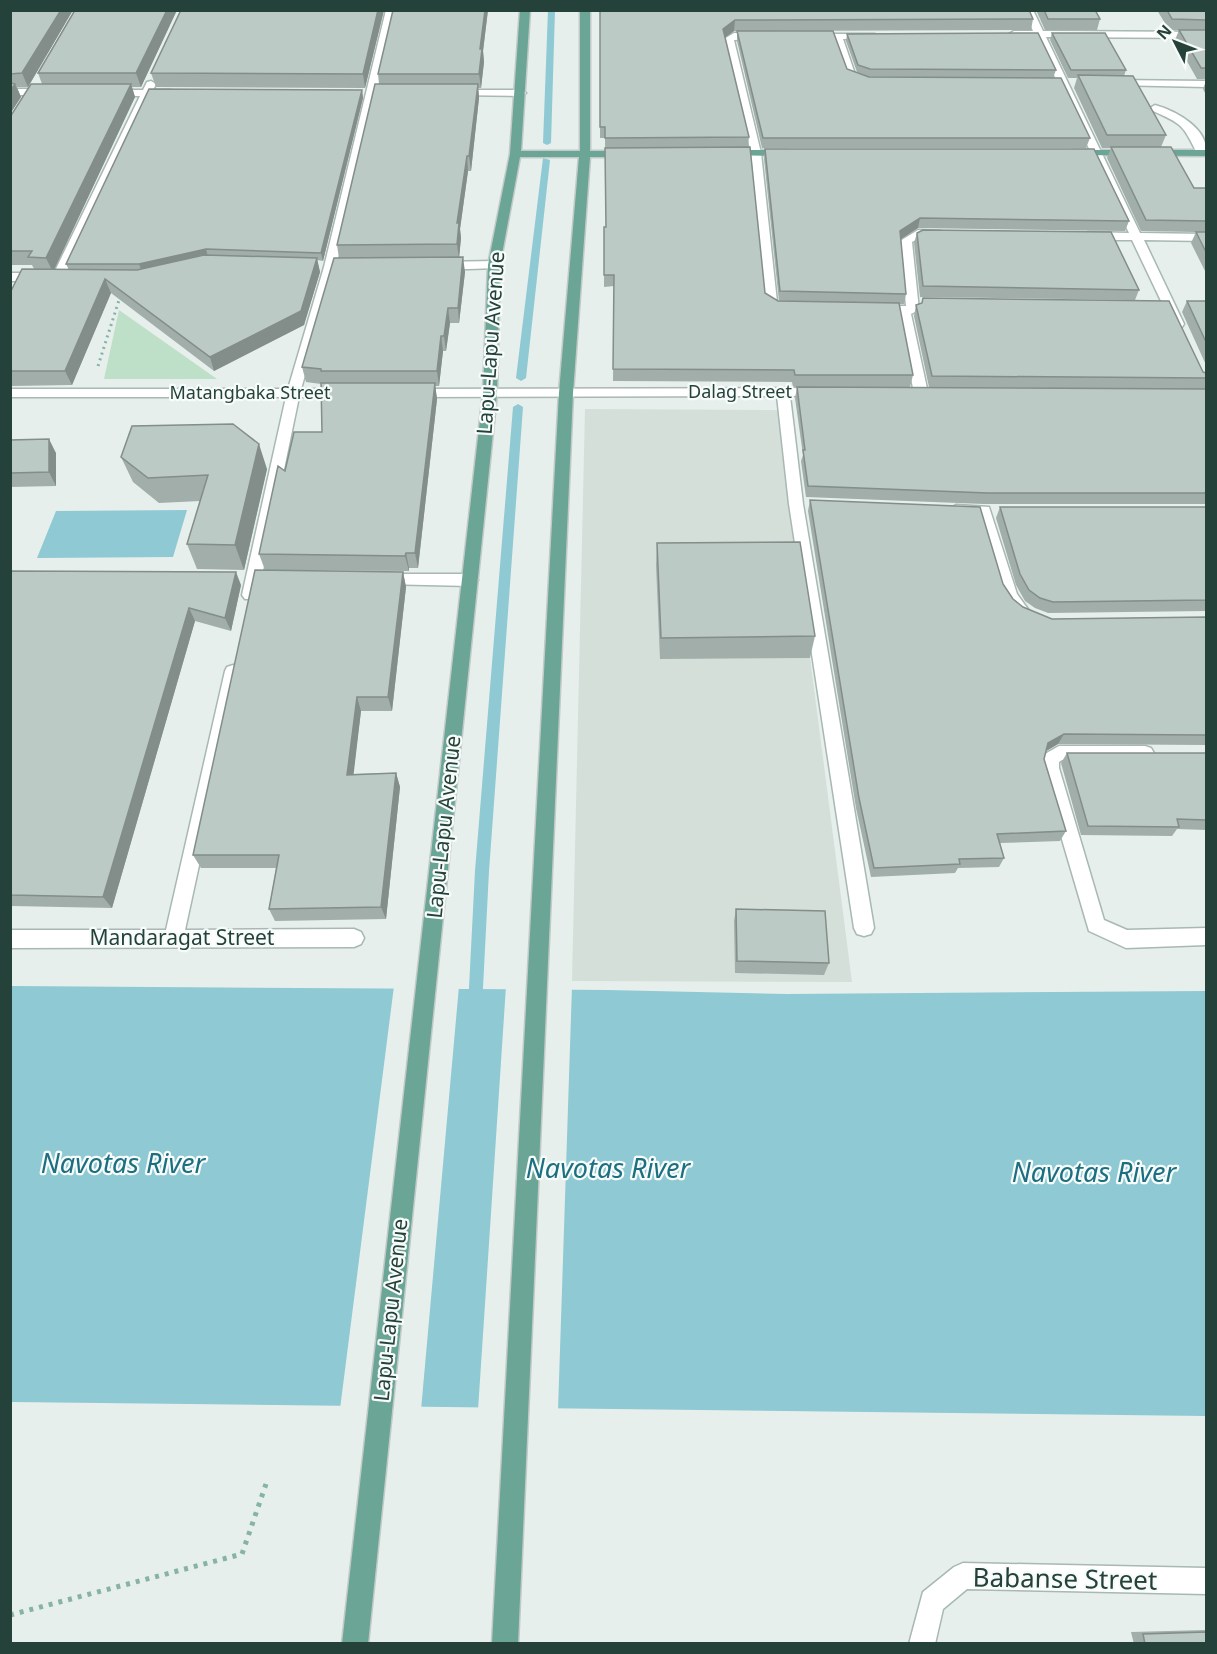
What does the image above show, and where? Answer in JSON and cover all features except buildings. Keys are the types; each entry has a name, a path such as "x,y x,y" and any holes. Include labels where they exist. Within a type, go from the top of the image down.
{"main road":[{"name":"Lapu-Lapu Avenue","path":"355,1644 490,393 494,265 515,154 525,10"},
{"path":"505,1644 566,393 585,154 585,10"},
{"path":"722,153 803,153"},
{"path":"1061,153 1204,153"},
{"path":"515,154 642,154"}],"street":[{"path":"246,612 293,394 330,267 391,10"},
{"path":"1028,10 1137,237 1165,307 1186,339"},
{"path":"1005,34 1206,36"},
{"path":"802,36 880,35"},
{"path":"768,36 734,36 729,39 756,153 771,303 776,307 795,309"},
{"path":"837,36 851,76 867,82 878,82"},
{"path":"58,277 157,72"},
{"path":"30,97 39,82"},
{"path":"1048,82 1076,83"},
{"path":"1100,83 1206,84"},
{"path":"10,92 30,97 67,92"},
{"path":"102,93 183,93"},
{"path":"440,93 521,93"},
{"path":"1155,108 1193,129 1204,153"},
{"path":"921,393 906,241 918,234 958,235"},
{"path":"1070,235 1206,237"},
{"path":"424,266 494,265"},
{"path":"10,277 74,278"},
{"path":"860,310 913,306"},
{"path":"1165,307 1188,307"},
{"path":"783,392 864,928"},
{"name":"Matangbaka Street","path":"10,393 363,393"},
{"path":"397,393 490,393"},
{"name":"Dalag Street","path":"490,393 841,393"},
{"path":"937,509 990,511 1013,604 1026,615 1037,618"},
{"path":"362,579 470,580"},
{"path":"174,937 236,659"},
{"path":"1161,754 1059,753 1051,759 1050,768 1096,925 1126,939 1206,937"},
{"name":"Mandaragat Street","path":"10,939 354,938"},
{"name":"Babanse Street","path":"922,1644 932,1601 963,1576 1206,1581"}],"path":[{"path":"89,393 123,289"},
{"path":"10,1615 242,1554 266,1484"}],"shaded area":[{"path":"585,409 778,410 852,982 572,981"}],"green space":[{"path":"119,310 217,379 104,379"}],"water":[{"path":"187,510 173,557 37,558 56,511"},
{"name":"Navotas River","path":"11,986 608,990 787,994 1206,991 1206,1416 11,1402"}],"pier":[{"path":"394,986 459,986 421,1410 340,1409"},
{"path":"506,986 572,986 558,1411 478,1410"}],"waterway":[{"path":"547,143 552,10"},
{"path":"521,378 546,160"},
{"path":"475,1007 482,871 518,407"}]}
